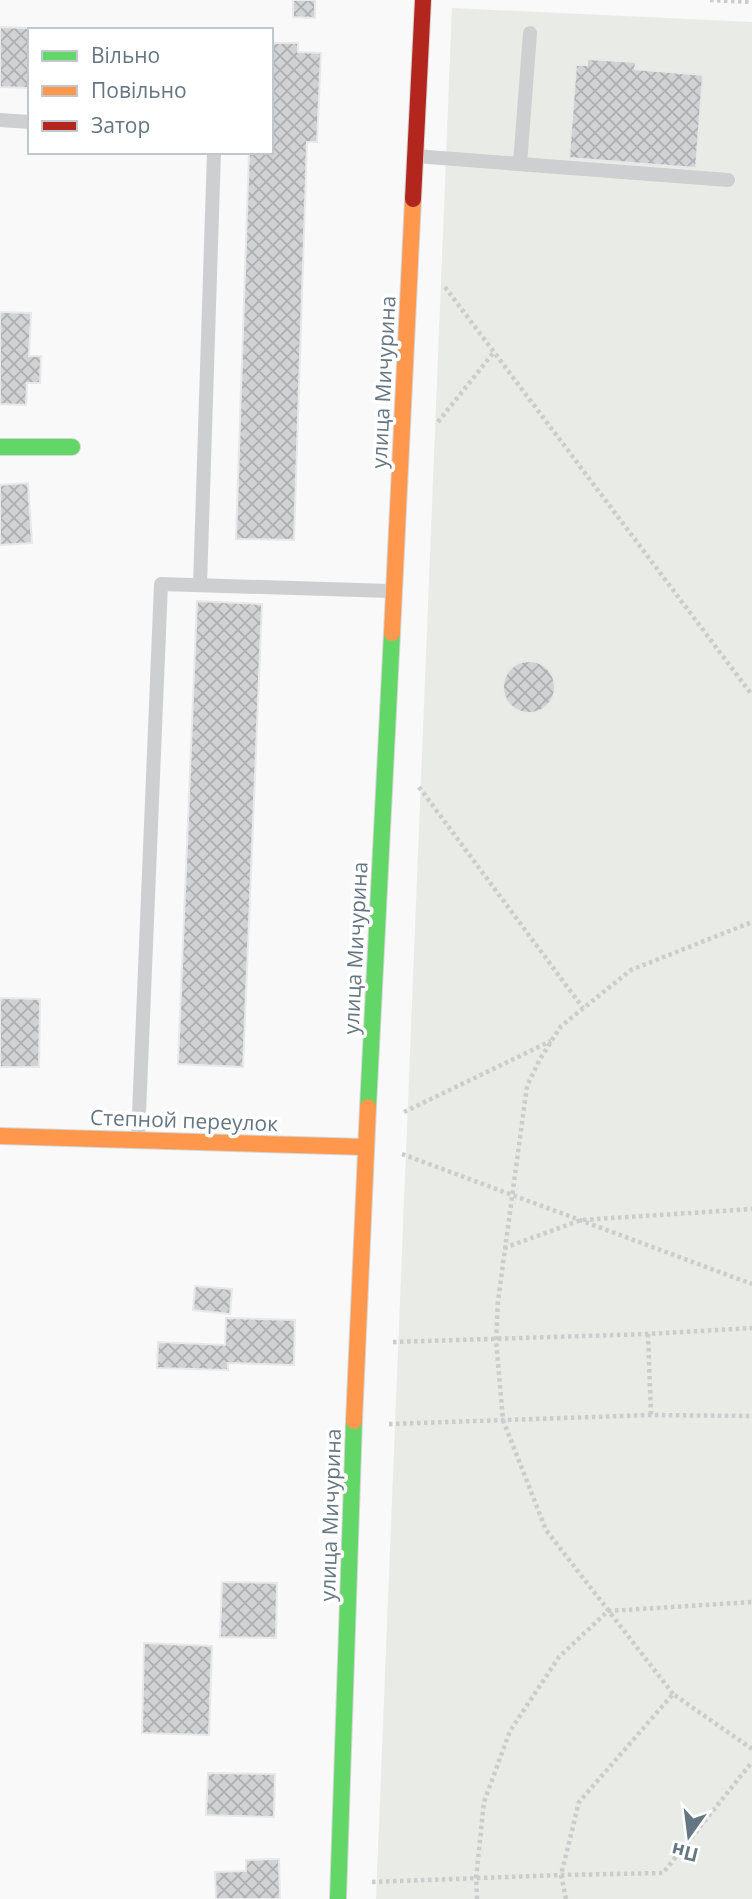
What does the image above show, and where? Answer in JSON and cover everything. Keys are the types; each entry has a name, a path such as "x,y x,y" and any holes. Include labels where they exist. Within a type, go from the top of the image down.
{"main road":[{"name":"улица Мичурина","path":"338,1891 366,1147 423,0"},
{"path":"0,447 72,447"},
{"name":"Степной переулок","path":"0,1136 366,1147"}],"lane":[{"path":"520,164 530,33"},
{"path":"0,120 28,122"},
{"path":"200,584 214,154"},
{"path":"415,156 728,180"},
{"path":"138,1140 161,584 394,591"}],"path":[{"path":"710,0 752,2"},
{"path":"440,280 752,695"},
{"path":"434,425 494,352"},
{"path":"411,776 583,1008"},
{"path":"752,922 631,970 561,1026 551,1041 527,1086 504,1248 496,1340 503,1420 546,1530 673,1694 752,1749"},
{"path":"397,1115 551,1041"},
{"path":"396,1151 752,1284"},
{"path":"504,1248 581,1220 752,1209"},
{"path":"358,1342 496,1340 752,1328"},
{"path":"648,1334 651,1415"},
{"path":"354,1425 651,1415 752,1416"},
{"path":"477,1899 476,1878 484,1802 510,1731 559,1657 608,1611 752,1602"},
{"path":"566,1899 561,1875 579,1802 673,1694"},
{"path":"338,1891 476,1878 663,1873 752,1762"}],"shaded area":[{"path":"452,8 752,22 752,1899 376,1899"}],"building":[{"path":"293,0 315,0 315,18 293,17"},
{"path":"0,27 28,28 28,88 0,87"},
{"path":"273,43 298,43 298,52 321,53 317,142 307,142 294,540 236,539 249,154 273,154"},
{"path":"587,59 636,62 635,69 703,75 696,168 569,158 576,65 587,65"},
{"path":"0,312 31,313 29,356 41,356 40,383 27,383 26,405 0,404"},
{"path":"28,483 32,543 0,545 0,485"},
{"path":"197,601 262,604 243,1067 178,1064"},
{"path":"529,661 539,663 547,669 553,677 553,697 547,705 539,711 529,713 519,711 511,705 505,697 503,687 505,677 511,669 519,663"},
{"path":"0,998 40,999 39,1067 0,1067"},
{"path":"195,1286 232,1289 230,1314 193,1310"},
{"path":"226,1318 295,1320 294,1365 228,1363 228,1370 157,1368 158,1342 225,1345"},
{"path":"222,1582 277,1583 276,1638 220,1637"},
{"path":"144,1643 212,1646 209,1735 142,1733"},
{"path":"208,1773 275,1774 274,1817 206,1815"},
{"path":"279,1859 280,1899 216,1899 215,1872 246,1871 246,1860"}],"traffic: fast":[{"path":"0,447 72,447"},
{"path":"368,1107 392,633"},
{"path":"338,1899 354,1421"}],"traffic: slow":[{"path":"392,633 413,199"},
{"path":"354,1421 368,1107"},
{"path":"0,1136 366,1147"}],"traffic: jam":[{"path":"413,199 423,0"}]}
